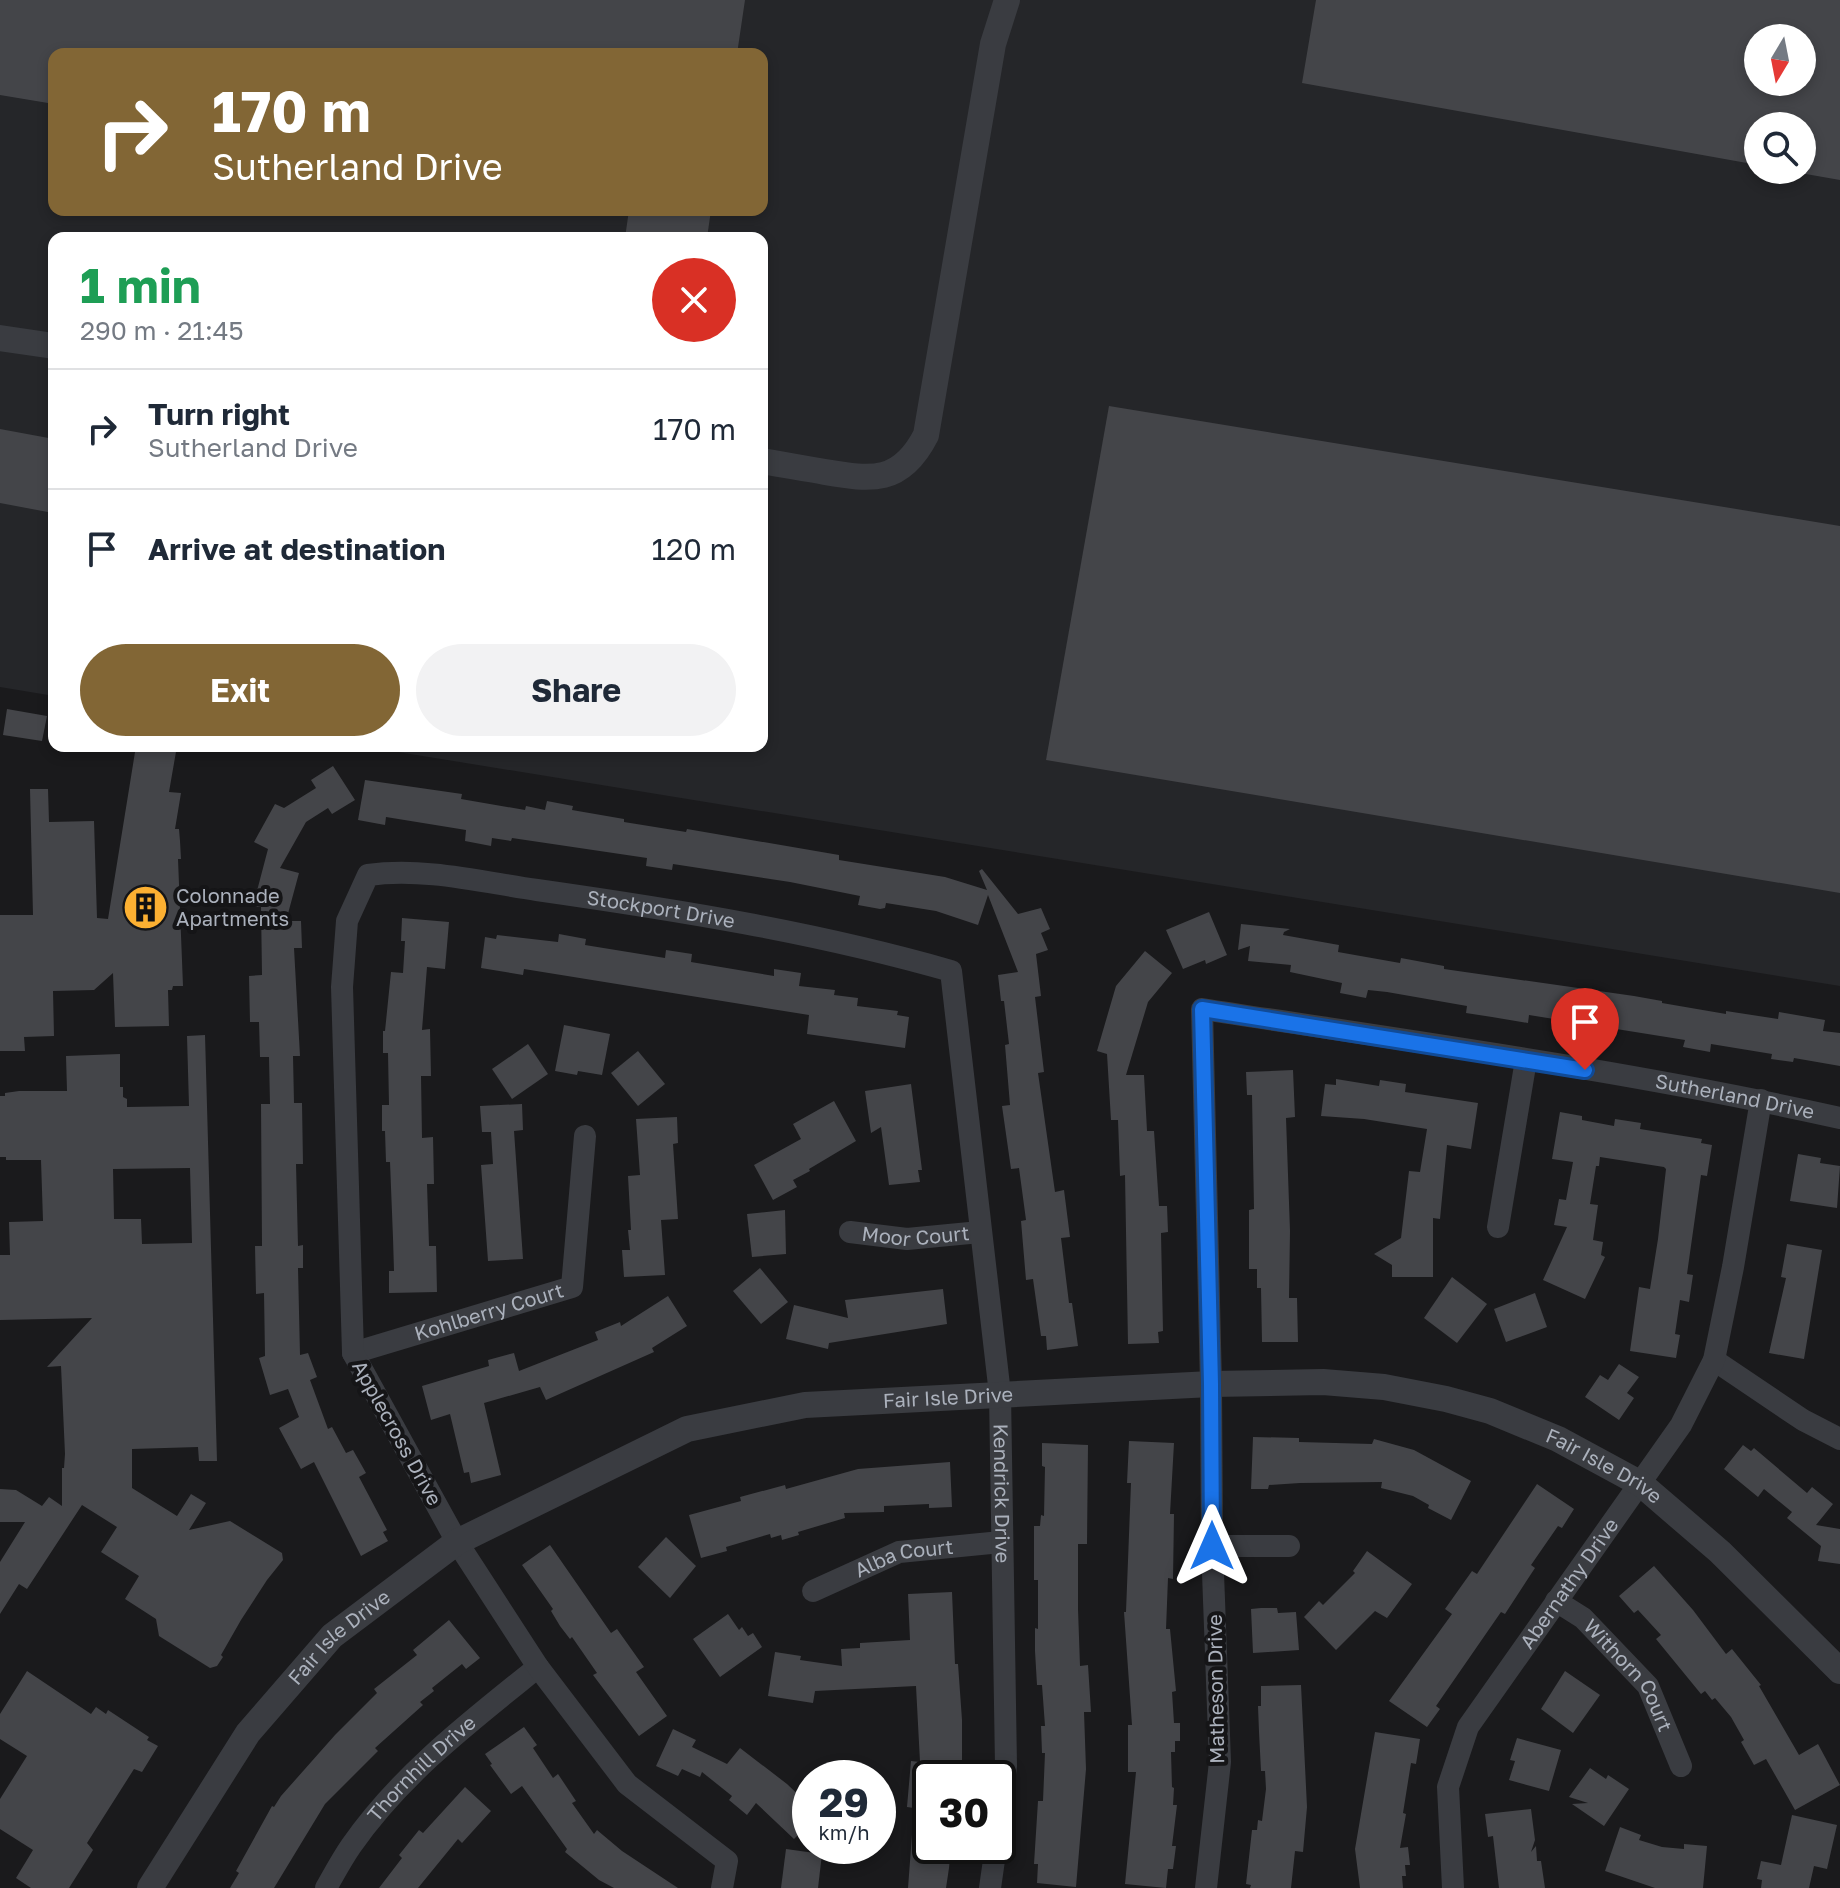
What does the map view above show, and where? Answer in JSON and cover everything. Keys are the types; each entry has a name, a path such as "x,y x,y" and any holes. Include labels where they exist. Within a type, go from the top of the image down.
{"street":[{"path":"768,462 863,478 881,477 902,467 918,451 926,435 988,71 1007,0"},
{"path":"0,338 48,345"},
{"name":"Stockport Drive","path":"368,875 385,872 426,874 673,910 810,935 951,971"},
{"name":"Applecross Drive","path":"368,875 347,921 342,987 353,1353 457,1542 538,1667 627,1784 727,1861 722,1888"},
{"name":"Kendrick Drive","path":"951,971 1000,1394 1006,1760"},
{"name":"Sutherland Drive","path":"1202,1009 1761,1100 1840,1118"},
{"name":"Matheson Drive","path":"1202,1009 1212,1546 1220,1762 1206,1888"},
{"path":"1498,1227 1526,1060"},
{"name":"Abernathy Drive","path":"1453,1888 1448,1787 1468,1727 1681,1425 1714,1360 1761,1100"},
{"name":"Kohlberry Court","path":"353,1353 572,1287 585,1136"},
{"name":"Moor Court","path":"850,1232 907,1239 980,1232"},
{"path":"1714,1360 1803,1420 1840,1439"},
{"name":"Fair Isle Drive","path":"150,1888 248,1733 332,1636 457,1542 687,1429 805,1405 1211,1384 1323,1382 1384,1387 1446,1399 1490,1411 1558,1439 1641,1484 1720,1552 1840,1671"},
{"name":"Alba Court","path":"813,1591 899,1552 1001,1542"},
{"path":"1212,1546 1289,1546"},
{"name":"Withorn Court","path":"1556,1601 1583,1618 1648,1686 1681,1766"},
{"name":"Thornhill Drive","path":"326,1888 351,1846 394,1793 445,1742 538,1667"},
{"path":"990,1888 993,1864"}],"shaded area":[{"path":"0,0 1840,0 1840,986 398,752 768,752 768,232 48,232 48,695 0,687"}],"building":[{"path":"0,0 745,0 738,48 48,48 48,103 0,95"},
{"path":"1316,0 1840,0 1840,180 1816,176 1816,112 1744,112 1744,162 1302,83"},
{"path":"628,216 710,216 708,232 626,232"},
{"path":"1109,406 1840,526 1840,893 1046,760"},
{"path":"0,429 48,438 48,512 0,503"},
{"path":"7,709 47,716 42,741 3,735"},
{"path":"135,752 176,752 169,792 181,793 175,829 179,829 181,859 178,859 183,986 173,986 172,990 168,990 169,1026 115,1027 113,973 94,990 53,991 54,1036 24,1037 25,1051 0,1051 0,915 33,915 30,789 48,789 49,822 94,821 97,918 108,919"},
{"path":"333,766 355,800 332,814 328,808 306,822 280,868 299,873 286,921 301,921 302,948 294,948 300,1056 293,1056 294,1103 302,1103 303,1164 296,1164 298,1246 303,1245 303,1268 298,1268 300,1355 308,1353 317,1377 310,1380 328,1429 332,1427 346,1453 353,1450 366,1473 359,1477 387,1530 383,1532 388,1541 361,1556 314,1462 301,1469 279,1428 299,1417 288,1389 270,1395 259,1358 265,1356 264,1293 256,1294 255,1246 262,1246 261,1104 270,1104 269,1057 260,1057 259,1022 250,1022 249,976 262,975 261,907 253,906 268,849 254,842 275,804 284,808 316,788 311,780"},
{"path":"365,780 462,794 461,799 525,810 526,806 545,810 547,801 573,806 572,810 624,819 624,822 686,832 687,829 839,855 839,860 945,877 987,890 979,871 982,869 1018,914 1041,908 1050,929 1041,933 1048,950 1036,954 1041,996 1035,997 1044,1072 1038,1073 1055,1192 1064,1190 1070,1237 1061,1238 1078,1346 1047,1350 1046,1336 1041,1336 1033,1279 1026,1280 1021,1221 1026,1220 1019,1168 1011,1169 1002,1106 1010,1105 1005,1045 1009,1044 998,975 1018,972 988,895 978,925 936,911 886,903 885,908 880,909 858,905 860,896 790,882 673,864 672,870 646,866 647,858 512,838 511,841 492,838 491,846 465,841 466,830 386,817 385,825 358,820"},
{"path":"1209,912 1227,955 1183,969 1166,930"},
{"path":"402,918 449,922 445,969 427,967 422,1030 430,1029 431,1076 421,1076 422,1138 433,1137 434,1184 427,1184 429,1246 436,1246 437,1292 389,1293 389,1271 394,1271 390,1162 386,1162 385,1131 382,1131 382,1105 389,1105 388,1053 383,1053 383,1031 391,972 403,973 405,941 401,941"},
{"path":"1241,924 1290,929 1283,935 1339,945 1338,952 1400,963 1401,958 1444,966 1444,969 1634,996 1726,1014 1726,1011 1778,1019 1779,1012 1825,1020 1823,1031 1840,1033 1840,1066 1794,1058 1793,1062 1771,1059 1772,1054 1711,1044 1710,1052 1683,1047 1685,1040 1529,1015 1528,1023 1466,1013 1467,1006 1387,992 1368,990 1366,998 1340,993 1342,983 1290,972 1291,965 1248,961 1250,946 1238,950"},
{"path":"559,934 586,939 585,945 665,958 666,950 692,954 691,962 774,976 774,969 801,973 799,986 835,990 834,995 858,998 857,1006 898,1011 897,1015 909,1017 905,1048 807,1034 809,1015 524,969 523,975 481,968 485,937 496,939 497,935 558,942"},
{"path":"1145,951 1172,973 1148,1002 1126,1075 1144,1075 1147,1131 1154,1131 1159,1206 1167,1206 1168,1232 1161,1233 1163,1331 1158,1332 1159,1343 1128,1344 1125,1175 1120,1176 1118,1120 1111,1120 1107,1054 1097,1051 1116,986"},
{"path":"564,1025 610,1034 602,1075 555,1071"},
{"path":"205,1035 217,1461 199,1461 198,1447 132,1449 132,1488 177,1516 191,1494 206,1503 189,1530 230,1521 282,1553 283,1560 241,1620 217,1666 210,1668 159,1636 156,1619 125,1599 139,1576 101,1552 117,1527 82,1505 27,1589 19,1584 0,1614 0,1562 25,1522 0,1522 0,1489 16,1490 42,1506 49,1497 62,1506 65,1454 61,1366 47,1367 92,1318 0,1320 0,1255 10,1255 9,1222 43,1221 41,1160 6,1160 6,1157 0,1157 0,1096 19,1091 67,1091 66,1056 120,1054 120,1087 123,1087 127,1107 189,1106 187,1036","holes":["190,1168 192,1243 142,1244 141,1219 114,1219 113,1169"]},
{"path":"528,1044 548,1074 512,1099 492,1069"},
{"path":"638,1051 665,1084 638,1106 611,1073"},
{"path":"1293,1070 1295,1117 1286,1118 1289,1298 1297,1298 1298,1342 1262,1342 1261,1288 1257,1288 1257,1269 1249,1269 1249,1210 1254,1209 1252,1095 1247,1095 1246,1072"},
{"path":"1336,1079 1379,1086 1380,1080 1406,1084 1405,1092 1478,1103 1471,1149 1447,1145 1440,1219 1433,1218 1433,1277 1392,1277 1392,1265 1374,1254 1401,1238 1409,1171 1420,1172 1427,1129 1321,1116 1325,1084 1336,1085"},
{"path":"911,1084 922,1170 918,1170 920,1182 889,1185 881,1127 871,1133 865,1091"},
{"path":"834,1101 856,1141 793,1180 797,1187 773,1200 754,1165 801,1139 793,1124"},
{"path":"522,1104 523,1130 514,1131 523,1259 488,1261 481,1165 493,1164 491,1132 482,1132 480,1106"},
{"path":"1560,1112 1614,1126 1615,1119 1641,1123 1640,1129 1702,1139 1701,1143 1712,1145 1707,1176 1701,1175 1687,1274 1693,1275 1689,1302 1680,1300 1675,1334 1680,1335 1676,1358 1630,1351 1639,1287 1650,1289 1664,1167 1600,1157 1590,1204 1598,1205 1593,1240 1603,1242 1601,1255 1605,1257 1585,1299 1543,1280 1567,1227 1554,1225 1559,1199 1566,1200 1573,1162 1552,1159"},
{"path":"677,1117 678,1143 673,1144 678,1219 661,1220 665,1275 624,1277 622,1250 630,1250 628,1230 631,1230 628,1176 640,1175 636,1119"},
{"path":"1798,1154 1821,1158 1820,1163 1840,1166 1837,1208 1790,1201"},
{"path":"785,1210 786,1254 752,1257 747,1214"},
{"path":"1787,1244 1822,1250 1804,1359 1769,1353 1786,1278 1781,1277"},
{"path":"760,1268 788,1302 761,1324 733,1291"},
{"path":"1452,1277 1487,1304 1457,1343 1424,1318"},
{"path":"943,1289 947,1324 829,1343 828,1349 786,1339 794,1305 848,1318 845,1300"},
{"path":"1535,1293 1547,1327 1506,1342 1494,1309"},
{"path":"668,1296 687,1326 652,1348 654,1352 546,1400 540,1387 484,1403 501,1475 471,1483 469,1472 464,1473 450,1414 431,1420 422,1386 489,1366 488,1360 514,1353 519,1371 598,1340 595,1332 620,1322 621,1326"},
{"path":"1619,1364 1639,1377 1627,1393 1634,1398 1619,1420 1585,1397 1600,1375 1608,1380"},
{"path":"1253,1437 1372,1444 1374,1439 1414,1450 1471,1481 1451,1520 1413,1496 1381,1488 1382,1482 1300,1483 1251,1489"},
{"path":"1129,1441 1174,1443 1170,1514 1174,1514 1173,1579 1168,1578 1166,1629 1170,1629 1176,1691 1172,1692 1174,1723 1180,1723 1180,1741 1175,1741 1175,1752 1171,1752 1173,1805 1177,1805 1172,1846 1176,1846 1173,1869 1168,1869 1166,1888 1125,1884 1136,1772 1128,1772 1128,1725 1132,1725 1124,1612 1131,1483 1127,1483"},
{"path":"1042,1443 1088,1445 1087,1544 1078,1544 1078,1609 1080,1666 1088,1665 1091,1712 1084,1712 1086,1769 1076,1887 1037,1883 1038,1864 1034,1864 1038,1801 1043,1801 1045,1753 1042,1753 1041,1726 1045,1726 1042,1685 1037,1685 1035,1651 1038,1580 1034,1580 1034,1526 1040,1526 1041,1515 1044,1516"},
{"path":"1743,1445 1751,1451 1754,1448 1807,1493 1812,1487 1833,1504 1816,1525 1840,1529 1840,1564 1818,1561 1821,1546 1787,1518 1792,1512 1764,1489 1758,1497 1724,1469"},
{"path":"950,1462 952,1507 929,1508 929,1504 884,1506 884,1512 844,1513 845,1518 798,1532 799,1535 782,1540 781,1535 771,1538 770,1534 701,1558 689,1515 741,1501 740,1497 785,1485 786,1489 858,1469"},
{"path":"1537,1484 1574,1509 1531,1565 1535,1568 1505,1614 1501,1612 1436,1706 1440,1709 1427,1727 1389,1701 1452,1614 1445,1609 1472,1571 1477,1574"},
{"path":"666,1537 696,1566 670,1598 638,1567"},
{"path":"550,1545 611,1633 617,1629 644,1667 636,1672 667,1716 639,1736 593,1675 597,1673 572,1637 570,1639 560,1626 551,1611 553,1609 522,1565"},
{"path":"1367,1551 1412,1584 1387,1618 1375,1611 1336,1650 1304,1617 1319,1601 1323,1605 1355,1573 1353,1571"},
{"path":"1654,1566 1726,1654 1732,1649 1761,1685 1799,1755 1818,1744 1840,1785 1795,1810 1766,1759 1754,1765 1731,1717 1715,1698 1712,1700 1705,1691 1701,1694 1656,1639 1661,1635 1638,1610 1634,1613 1619,1596"},
{"path":"952,1592 962,1760 920,1760 916,1686 815,1691 813,1703 768,1696 775,1652 801,1656 800,1660 842,1666 841,1649 860,1648 860,1643 910,1640 908,1594"},
{"path":"1277,1608 1278,1613 1296,1612 1299,1650 1253,1653 1251,1609"},
{"path":"728,1614 739,1630 742,1627 748,1636 753,1633 762,1647 720,1677 693,1639"},
{"path":"449,1620 480,1658 466,1669 462,1664 432,1688 434,1691 420,1702 423,1705 375,1748 378,1751 325,1804 274,1888 230,1888 239,1873 236,1871 272,1806 377,1693 374,1689 417,1655 413,1650"},
{"path":"27,1671 91,1714 96,1707 106,1714 108,1710 158,1746 142,1772 134,1769 87,1843 93,1850 69,1888 31,1888 16,1878 33,1850 0,1829 0,1799 27,1756 0,1739 0,1714"},
{"path":"1565,1671 1600,1695 1573,1733 1541,1709"},
{"path":"1301,1685 1307,1807 1303,1852 1295,1851 1291,1888 1250,1888 1251,1885 1246,1884 1252,1830 1257,1830 1258,1820 1262,1821 1266,1789 1265,1771 1261,1771 1259,1732 1261,1686"},
{"path":"524,1727 537,1745 533,1748 553,1778 558,1774 576,1801 572,1803 594,1834 597,1830 622,1851 678,1888 614,1888 599,1880 565,1852 567,1849 522,1786 511,1794 485,1754"},
{"path":"673,1729 696,1740 692,1747 727,1764 740,1748 792,1789 792,1837 756,1803 747,1815 729,1800 732,1796 702,1772 700,1777 682,1769 678,1776 656,1766"},
{"path":"1375,1732 1420,1739 1416,1764 1411,1763 1403,1813 1406,1814 1400,1848 1408,1847 1410,1865 1405,1865 1403,1888 1360,1888 1355,1849"},
{"path":"1517,1738 1561,1750 1549,1791 1509,1780 1515,1761 1510,1760"},
{"path":"912,1761 912,1808 907,1807"},
{"path":"1590,1768 1629,1789 1604,1826 1572,1804 1588,1803 1569,1797"},
{"path":"465,1787 491,1811 462,1843 458,1839 418,1888 379,1888 419,1830 423,1833"},
{"path":"1531,1809 1535,1840 1531,1852 1536,1846 1545,1888 1499,1888 1493,1836 1488,1837 1485,1814"},
{"path":"1792,1815 1837,1825 1827,1869 1814,1866 1809,1888 1761,1888 1762,1880 1757,1879 1761,1861 1781,1865"},
{"path":"1620,1827 1641,1835 1639,1840 1662,1847 1684,1849 1684,1844 1707,1846 1703,1888 1655,1888 1605,1871"},
{"path":"912,1835 912,1864 949,1864 946,1888 908,1888"},
{"path":"786,1849 792,1850 792,1864 821,1864 818,1888 781,1888"}],"place":[{"name":"Colonnade Apartments","path":"145,908"}],"route":[{"path":"1212,1546 1202,1009 1585,1070"}]}
